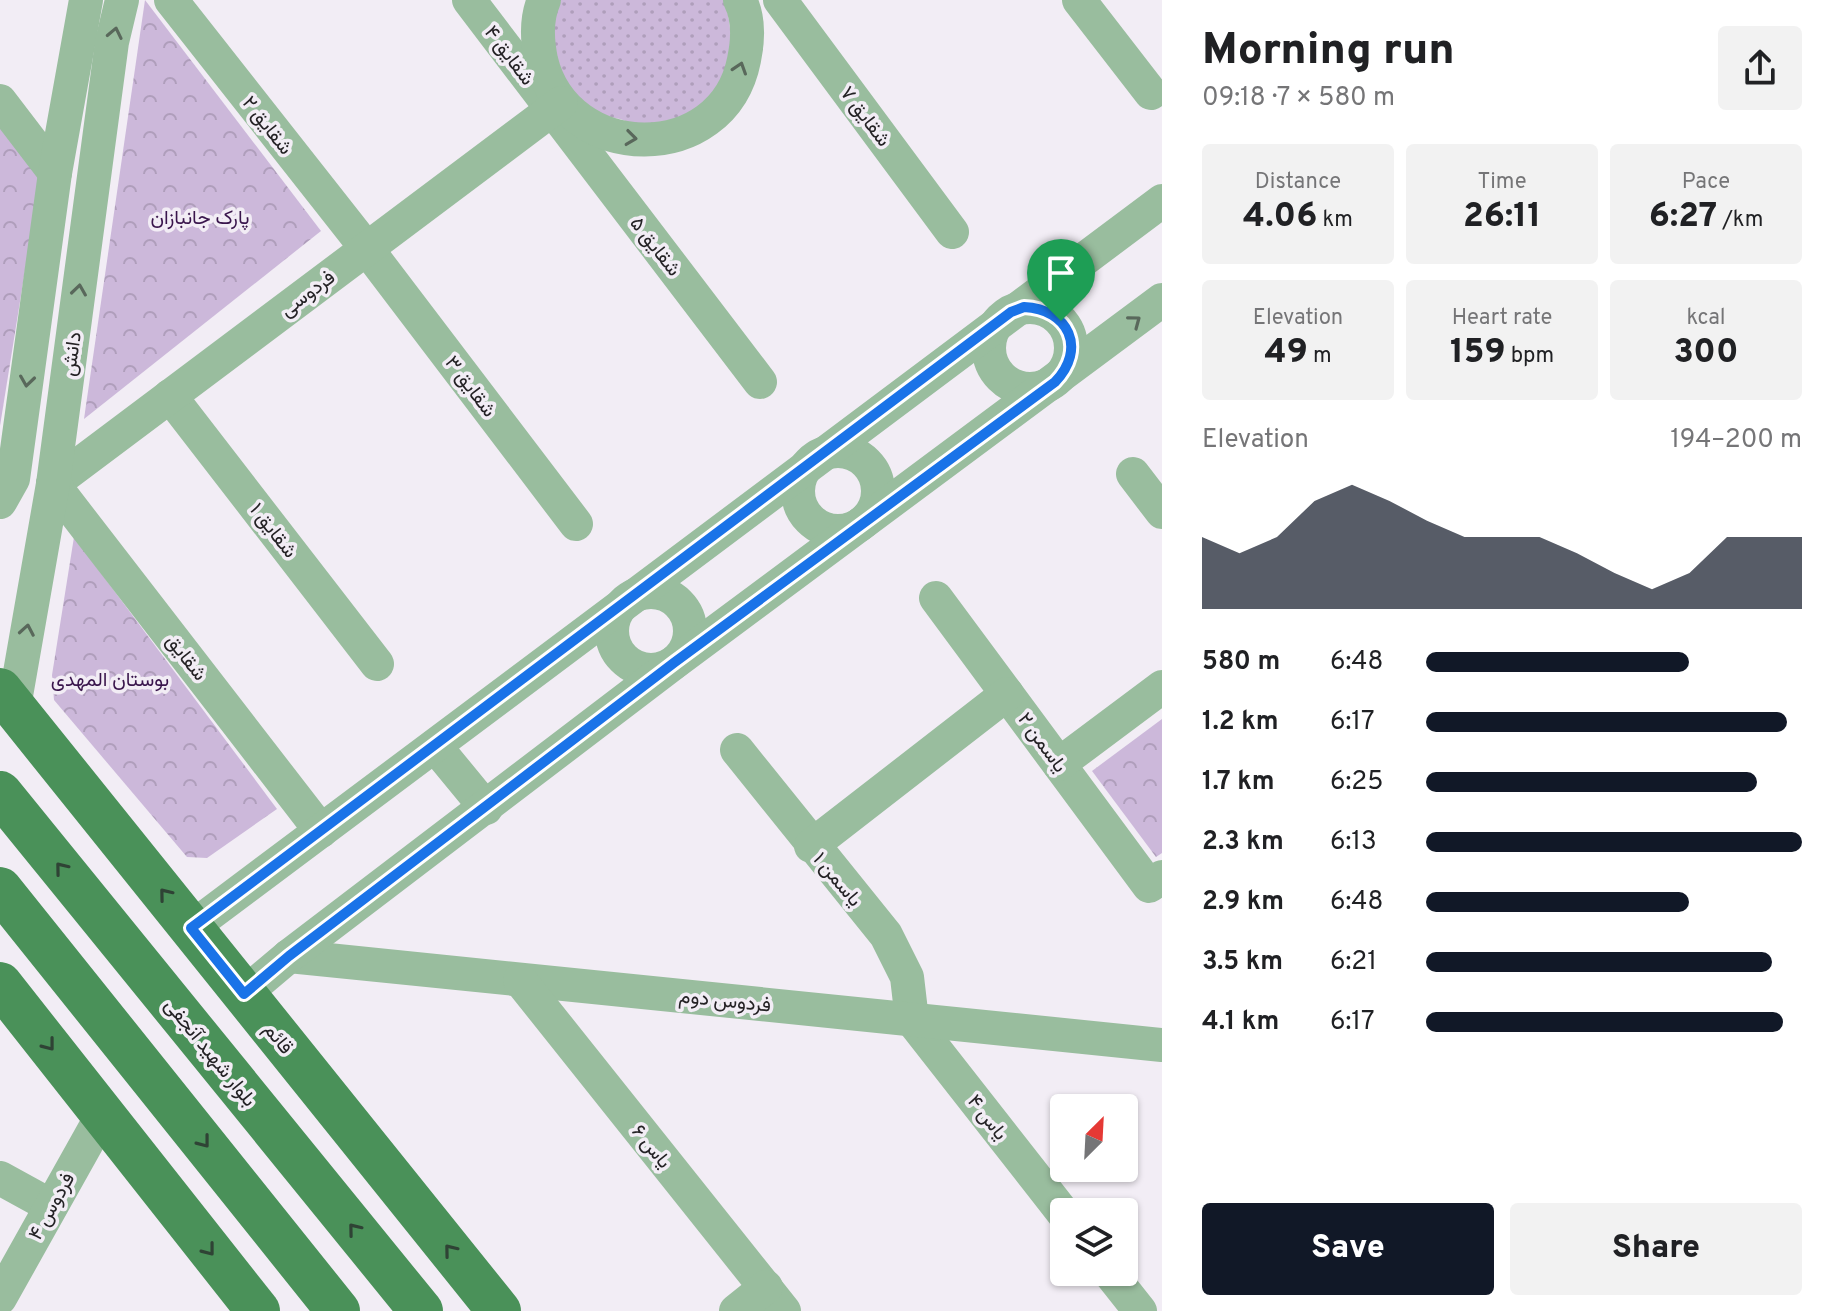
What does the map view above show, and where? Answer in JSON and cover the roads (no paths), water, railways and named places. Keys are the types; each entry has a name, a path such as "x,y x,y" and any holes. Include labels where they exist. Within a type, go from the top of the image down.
{"main road":[{"name":"قائم","path":"7,698 499,1311"},
{"name":"بلوار شهید آنجفی","path":"0,793 421,1311"},
{"path":"0,889 338,1311"},
{"path":"0,984 258,1311"}],"street":[{"name":"دانش","path":"7,491 55,173 86,0"},
{"name":"دانش","path":"7,698 53,484 110,57 122,0"},
{"name":"شقایق ۲","path":"171,0 367,249"},
{"name":"شقایق ۴","path":"469,0 556,107"},
{"path":"544,0 537,43 556,107 603,133 636,141 670,138 700,124 725,101 742,72 748,39 740,0"},
{"name":"شقایق ۷","path":"780,0 952,232"},
{"path":"1079,0 1151,93"},
{"path":"0,101 55,173"},
{"name":"فردوسی","path":"53,484 556,107"},
{"name":"شقایق ۵","path":"556,107 760,382"},
{"path":"191,928 816,457 1162,201"},
{"name":"شقایق ۳","path":"367,249 576,524"},
{"path":"244,994 289,956 675,662 1162,300"},
{"path":"1024,307 1051,312 1069,332 1070,359 1055,382 1029,390 1004,381 995,370 990,358 992,331 1011,312 1024,307"},
{"name":"شقایق ۱","path":"170,396 377,664"},
{"path":"828,452 854,454 874,472 878,499 865,521 841,531 816,525 806,516 797,491 806,466 828,452"},
{"path":"1133,474 1162,512"},
{"path":"7,491 53,484"},
{"name":"شقایق","path":"53,484 321,831"},
{"path":"656,592 680,603 691,628 684,653 675,662 651,670 627,662 619,653 612,629 615,616 631,597 656,592"},
{"name":"یاسمن ۲","path":"936,598 1059,764 1156,882"},
{"path":"1059,764 1162,687"},
{"path":"811,846 1007,694"},
{"path":"435,746 486,808"},
{"name":"یاسمن ۱","path":"737,750 811,846 886,935 907,977 912,1020"},
{"name":"فردوس دوم","path":"289,956 1162,1045"},
{"name":"یاس ۶","path":"520,980 775,1299"},
{"name":"یاس ۴","path":"912,1020 1051,1198"},
{"name":"فردوس ۴","path":"0,1298 103,1114"},
{"path":"0,1178 51,1206"},
{"path":"1120,1286 1140,1311"},
{"path":"736,1311 775,1299"}],"park label":[{"name":"پارک جانبازان","path":"200,217"},
{"name":"بوستان المهدی","path":"110,679"}]}
